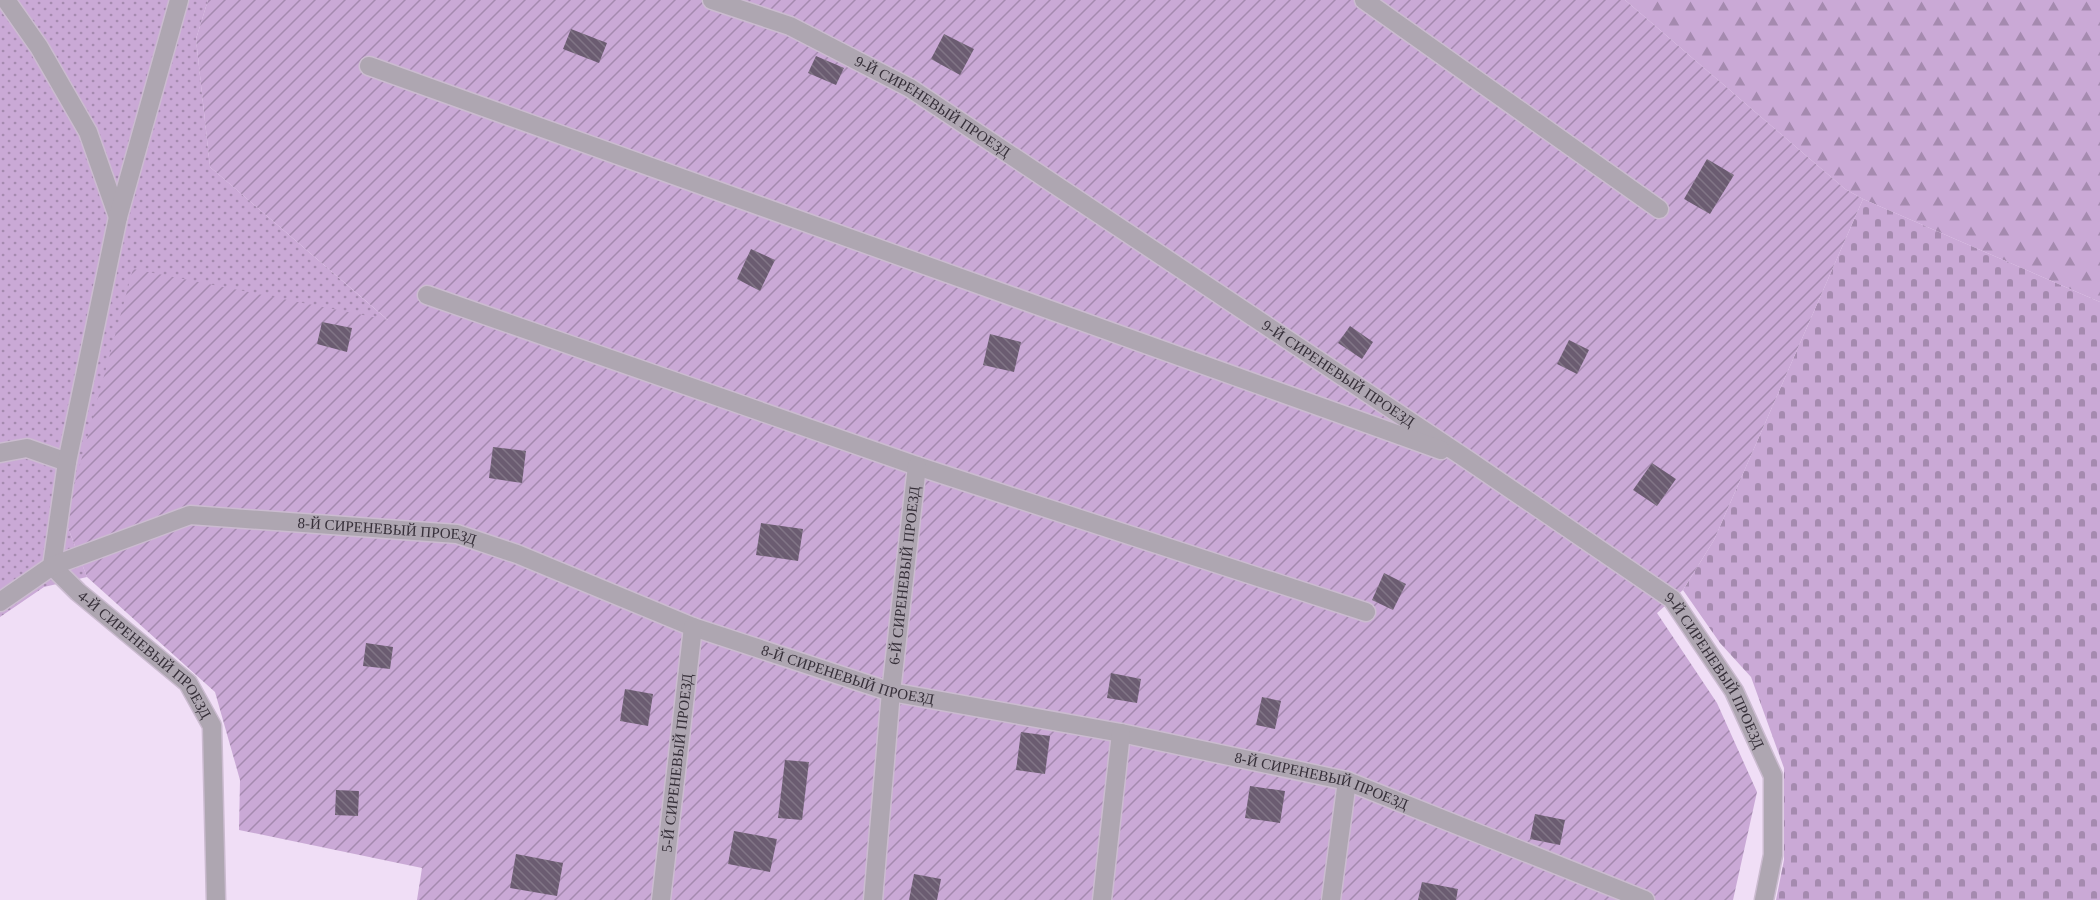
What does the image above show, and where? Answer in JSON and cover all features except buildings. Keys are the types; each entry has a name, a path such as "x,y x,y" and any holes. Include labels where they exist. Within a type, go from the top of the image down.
{"street":[{"path":"6,0 39,47 88,132 118,216"},
{"path":"52,566 67,462 118,216 179,0"},
{"name":"9-Й СИРЕНЕВЫЙ ПРОЕЗД","path":"712,0 790,26 910,88 1468,460 1672,599 1734,691 1773,776 1773,855 1764,900"},
{"path":"1364,0 1659,209"},
{"path":"369,66 1468,460"},
{"path":"427,295 917,466 1366,612"},
{"path":"0,453 27,448 67,462"},
{"name":"6-Й СИРЕНЕВЫЙ ПРОЕЗД","path":"873,900 891,692 917,466"},
{"name":"8-Й СИРЕНЕВЫЙ ПРОЕЗД","path":"0,602 52,566 190,515 457,534 517,554 693,627 891,692 1121,733 1347,780 1645,900"},
{"name":"4-Й СИРЕНЕВЫЙ ПРОЕЗД","path":"52,566 78,592 188,682 212,726 216,900"},
{"name":"5-Й СИРЕНЕВЫЙ ПРОЕЗД","path":"661,900 693,627"},
{"path":"1102,900 1121,733"},
{"path":"1331,900 1347,780"}],"green space":[{"path":"0,0 208,0 196,39 210,167 389,321 65,520 87,577 44,587 0,617"},
{"path":"208,0 1625,0 1845,189 1863,199 1714,540 1683,590 1657,613 1717,703 1757,792 1733,900 417,900 422,868 239,830 240,780 215,692 87,577 65,520 133,269 388,320 210,167 196,39"},
{"path":"1625,0 2100,0 2100,302 1863,199 1845,189"},
{"path":"1863,199 2100,302 2100,900 1776,900 1784,860 1784,768 1751,677 1720,643 1683,590 1714,540"}]}
